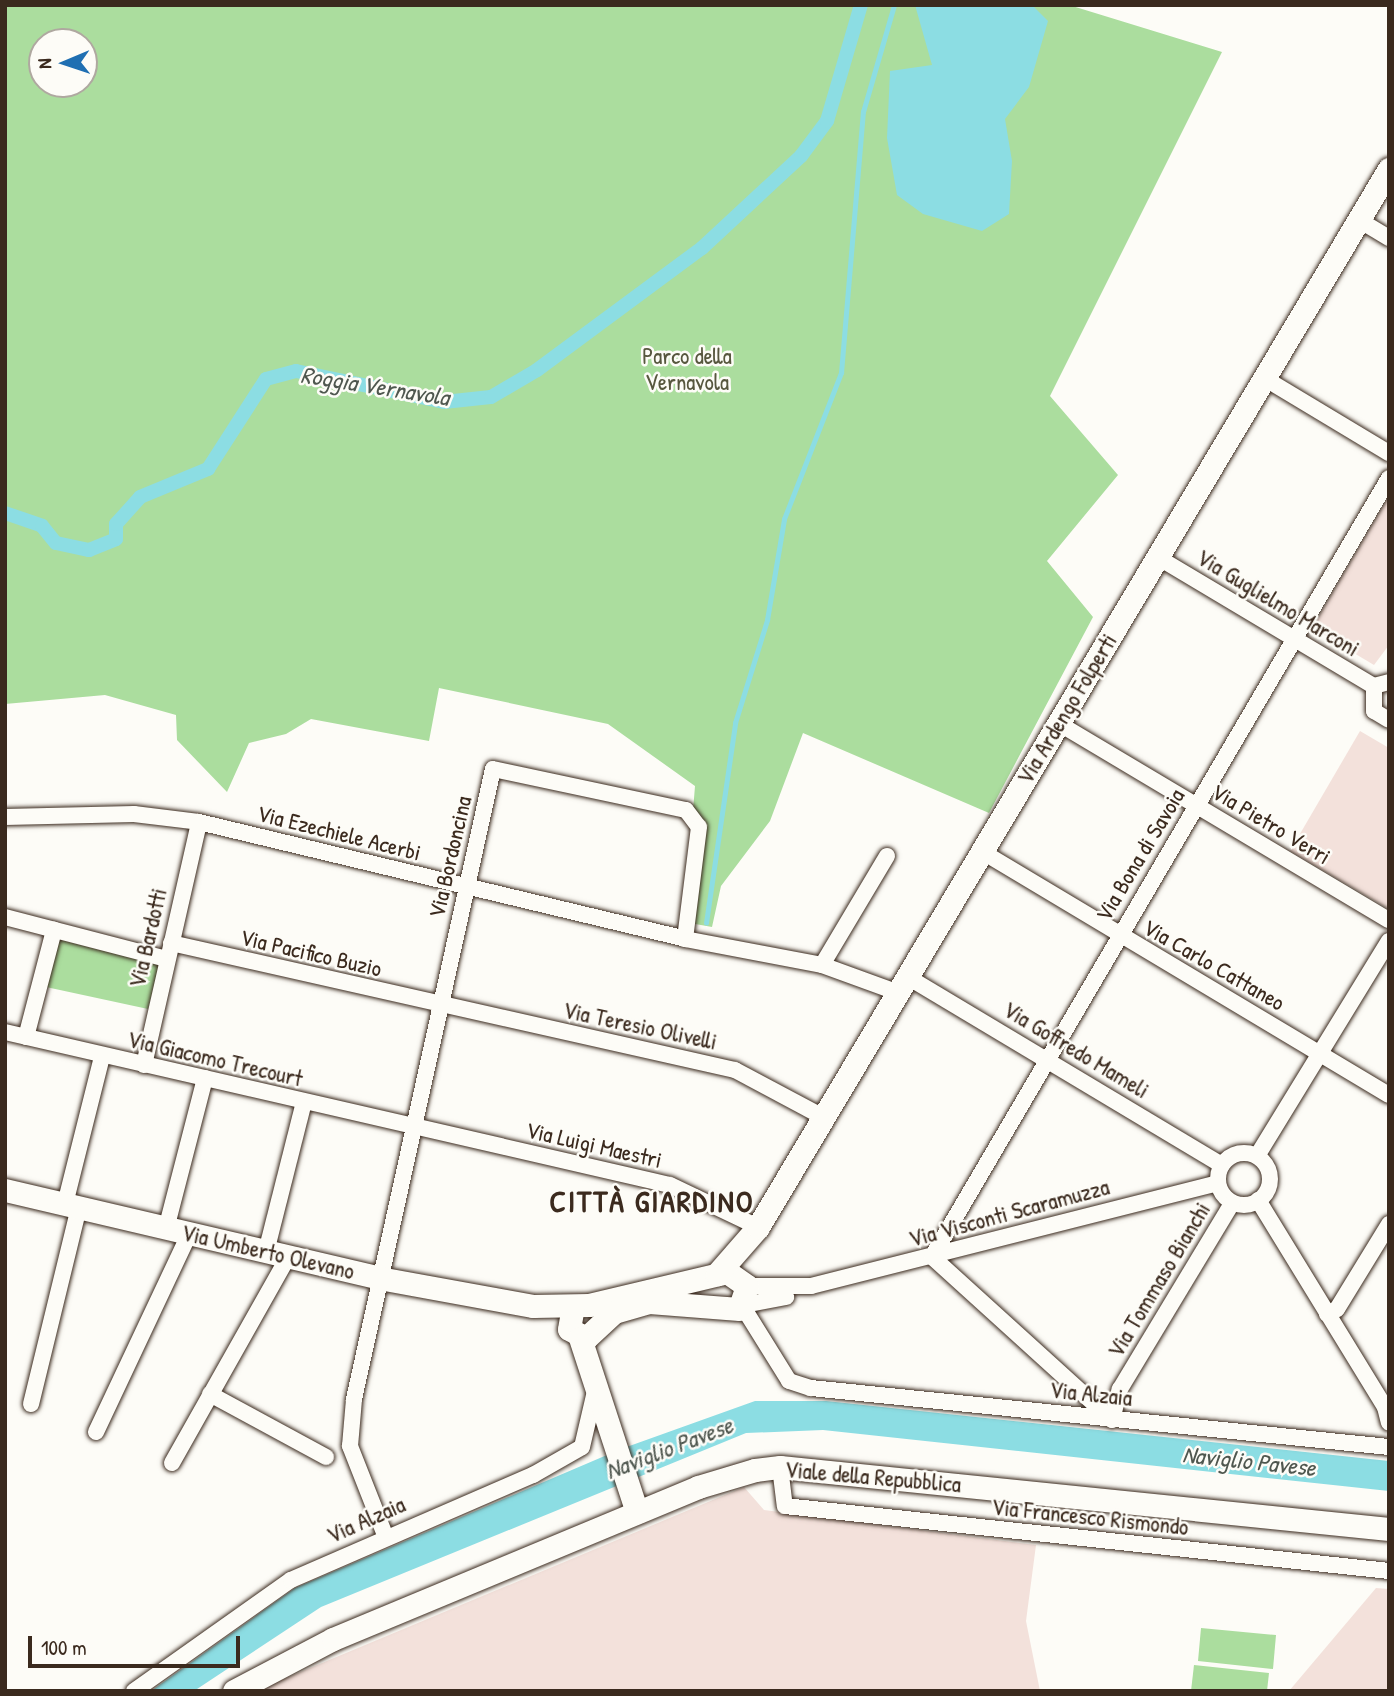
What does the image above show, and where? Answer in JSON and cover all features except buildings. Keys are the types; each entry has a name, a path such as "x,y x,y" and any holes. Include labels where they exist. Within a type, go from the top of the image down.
{"street":[{"name":"Via Ardengo Folperti","path":"717,1274 744,1249 758,1227 821,1116 1159,558 1389,169"},
{"path":"1359,220 1389,238"},
{"path":"1264,378 1389,453"},
{"name":"Via Bona di Savoia","path":"932,1257 1117,936 1389,478"},
{"name":"Via Guglielmo Marconi","path":"1159,558 1294,641 1381,684 1374,711 1389,720"},
{"name":"Via Pietro Verri","path":"1058,723 1389,920"},
{"name":"Via Bordoncina","path":"385,1535 350,1446 379,1278 493,769 686,810 699,827 685,939"},
{"name":"Via Ezechiele Acerbi","path":"5,817 134,814 199,822 685,939 822,965"},
{"name":"Via Bardotti","path":"144,1065 199,822"},
{"name":"Via Carlo Cattaneo","path":"981,851 1117,936 1389,1095"},
{"path":"822,965 887,856"},
{"path":"5,917 166,959"},
{"path":"26,1037 54,930"},
{"path":"1258,1156 1322,1055 1389,941"},
{"name":"Via Pacifico Buzio","path":"171,943 440,1007"},
{"name":"Via Goffredo Mameli","path":"822,965 901,984 1046,1058 1222,1165"},
{"name":"Via Teresio Olivelli","path":"440,1007 735,1070 821,1116"},
{"name":"Via Giacomo Trecourt","path":"5,1032 102,1057 205,1078 414,1128"},
{"path":"31,1404 102,1057"},
{"path":"166,1229 205,1078"},
{"path":"172,1463 210,1394 277,1255 304,1102"},
{"name":"Via Luigi Maestri","path":"414,1128 670,1185 758,1227"},
{"path":"1240,1153 1258,1156 1270,1182 1258,1200 1232,1203 1219,1183 1222,1165 1240,1153"},
{"name":"Via Visconti Scaramuzza","path":"743,1294 811,1286 1219,1183"},
{"name":"Via Umberto Olevano","path":"5,1190 379,1278 533,1306 573,1322 717,1274"},
{"path":"1258,1200 1389,1423"},
{"name":"Via Tommaso Bianchi","path":"1112,1420 1120,1389 1232,1203"},
{"path":"1327,1314 1337,1309 1389,1224"},
{"path":"96,1432 189,1234"},
{"name":"Via Ardengo Folperti","path":"743,1294 744,1249"},
{"path":"932,1257 1112,1420"},
{"path":"573,1322 593,1335 614,1312 649,1302 722,1311 743,1294 717,1274"},
{"name":"Via Alzaia","path":"743,1294 789,1381 1112,1420 1389,1447"},
{"path":"573,1322 637,1512"},
{"name":"Via Alzaia","path":"134,1691 252,1604 385,1535 533,1475 582,1447 596,1391"},
{"path":"210,1394 326,1457"},
{"name":"Viale della Repubblica","path":"234,1691 333,1639 737,1473 780,1467 1388,1523"},
{"name":"Via Francesco Rismondo","path":"780,1467 785,1506 1387,1571"}],"shaded area":[{"path":"1389,496 1389,645 1374,665 1312,628"},
{"path":"1360,731 1389,748 1389,909 1290,851"},
{"path":"744,1487 764,1510 1036,1545 1026,1621 1040,1691 255,1691"},
{"path":"1376,1588 1389,1589 1389,1691 1289,1691"}],"green space":[{"name":"Parco della Vernavola","path":"5,5 1069,5 1222,52 1050,396 1118,475 1047,561 1093,617 989,813 803,733 770,821 721,886 712,927 684,922 695,786 608,724 439,688 429,741 311,719 286,734 249,743 227,792 177,740 176,715 105,695 5,704"},
{"path":"57,939 159,965 148,1009 46,987"},
{"path":"1201,1628 1276,1635 1273,1669 1198,1661"},
{"path":"1194,1665 1269,1673 1267,1691 1191,1691"}],"water":[{"path":"915,5 1032,5 1048,21 1029,87 1005,119 1012,161 1009,214 982,231 923,214 897,195 887,138 890,71 932,65"},
{"name":"Naviglio Pavese","path":"755,1401 826,1401 1389,1461 1389,1491 823,1430 746,1433 321,1607 194,1691 151,1691 295,1588 621,1449"}],"waterway":[{"name":"Roggia Vernavola","path":"5,513 42,526 56,543 89,550 116,539 116,524 140,497 208,469 266,379 296,371 444,402 491,397 537,370 702,248 801,156 827,121 861,5"},
{"path":"706,923 735,723 767,620 784,519 841,373 863,112 894,5"}],"district":[{"name":"CITTÀ GIARDINO","path":"652,1201"}]}
